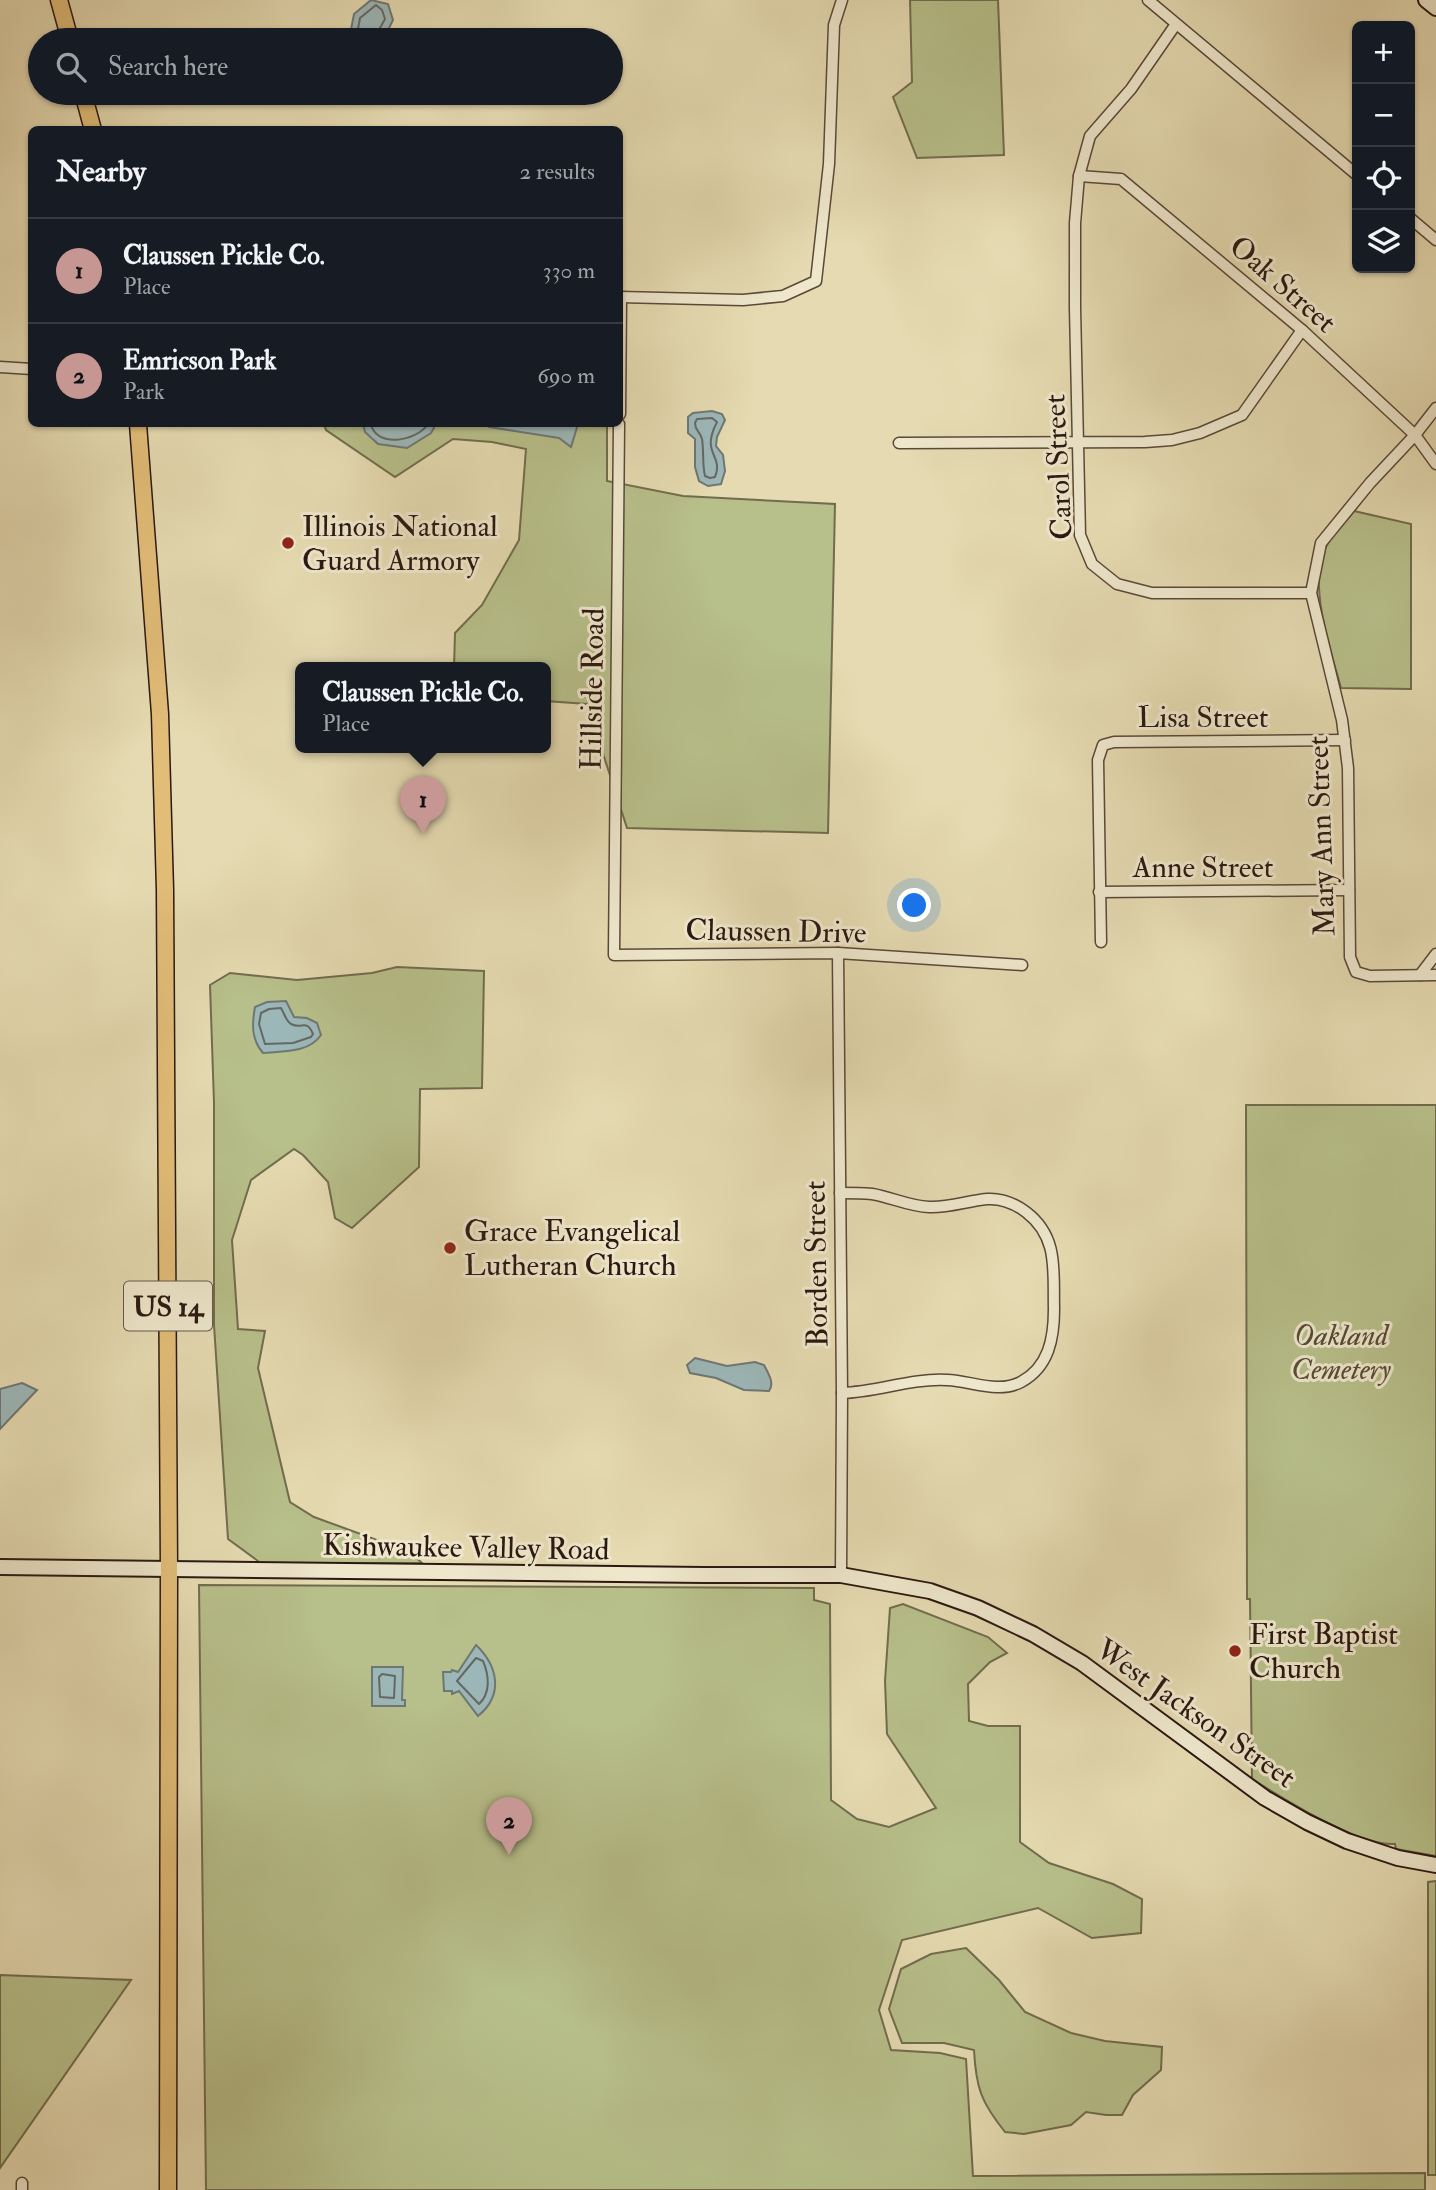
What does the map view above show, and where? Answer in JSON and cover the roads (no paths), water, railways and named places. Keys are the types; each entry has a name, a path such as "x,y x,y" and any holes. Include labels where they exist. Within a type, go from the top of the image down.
{"main road":[{"path":"59,0 67,28"},
{"path":"86,105 92,126"},
{"name":"US 14","path":"138,427 160,714 164,863 169,1570 168,2190"}],"street":[{"path":"623,297 743,300 783,296 816,281 829,164 834,25 842,0"},
{"path":"1148,0 1352,171"},
{"path":"1426,0 1436,8"},
{"name":"Carol Street","path":"1176,24 1131,89 1090,136 1079,176 1075,308 1080,535 1092,564 1117,584 1152,593 1311,593"},
{"name":"Oak Street","path":"1079,176 1121,179 1302,330 1415,435 1436,464"},
{"path":"1415,222 1436,240"},
{"path":"899,443 1145,442 1172,440 1200,433 1242,415 1302,330"},
{"path":"0,367 28,369"},
{"name":"Mary Ann Street","path":"1420,975 1370,976 1356,972 1350,957 1348,768 1345,740 1311,593 1321,543 1436,408"},
{"name":"Hillside Road","path":"614,954 619,427"},
{"name":"Lisa Street","path":"1100,892 1098,760 1102,745 1114,741 1345,740"},
{"name":"Anne Street","path":"1100,892 1349,890"},
{"path":"1100,892 1101,942"},
{"name":"Claussen Drive","path":"614,954 838,953 1022,965"},
{"name":"Borden Street","path":"838,953 841,1575"},
{"path":"1420,975 1436,954"},
{"path":"1420,975 1436,975"},
{"path":"840,1193 873,1194 900,1203 931,1208 989,1199 1013,1202 1040,1223 1052,1248 1054,1311 1050,1349 1034,1373 1018,1383 1000,1388 947,1380 903,1383 870,1392 842,1393"},
{"name":"Kishwaukee Valley Road","path":"0,1567 841,1575 930,1591"},
{"name":"West Jackson Street","path":"930,1591 978,1608 1033,1634 1082,1663 1265,1798 1307,1822 1347,1841 1398,1858 1436,1865"}],"water":[{"path":"371,0 388,4 393,20 389,28 351,28 354,14"},
{"path":"712,411 722,414 725,420 716,446 723,455 725,471 721,484 708,486 699,481 695,467 695,439 688,433 688,417 693,413"},
{"path":"364,427 434,427 431,433 407,448 378,444 365,432"},
{"path":"489,427 577,427 571,447 559,438"},
{"path":"286,1001 294,1017 307,1018 317,1023 321,1035 303,1048 263,1053 253,1031 255,1007 267,1002"},
{"path":"695,1358 727,1366 755,1362 764,1365 771,1388 769,1391 744,1390 716,1378 690,1373 687,1365"},
{"path":"22,1383 37,1390 0,1429 0,1389"},
{"path":"476,1645 489,1662 495,1680 492,1699 478,1716 459,1691 452,1694 452,1691 444,1691 443,1672 458,1672"},
{"path":"372,1667 403,1667 402,1700 405,1700 405,1706 372,1706"}],"place":[{"name":"Illinois National Guard Armory","path":"288,543"},
{"name":"Claussen Pickle Co.","path":"423,834"},
{"name":"Grace Evangelical Lutheran Church","path":"450,1248"},
{"name":"First Baptist Church","path":"1235,1651"},
{"name":"Emricson Park","path":"509,1855"}],"park label":[{"name":"Oakland Cemetery","path":"1341,1352"}]}
